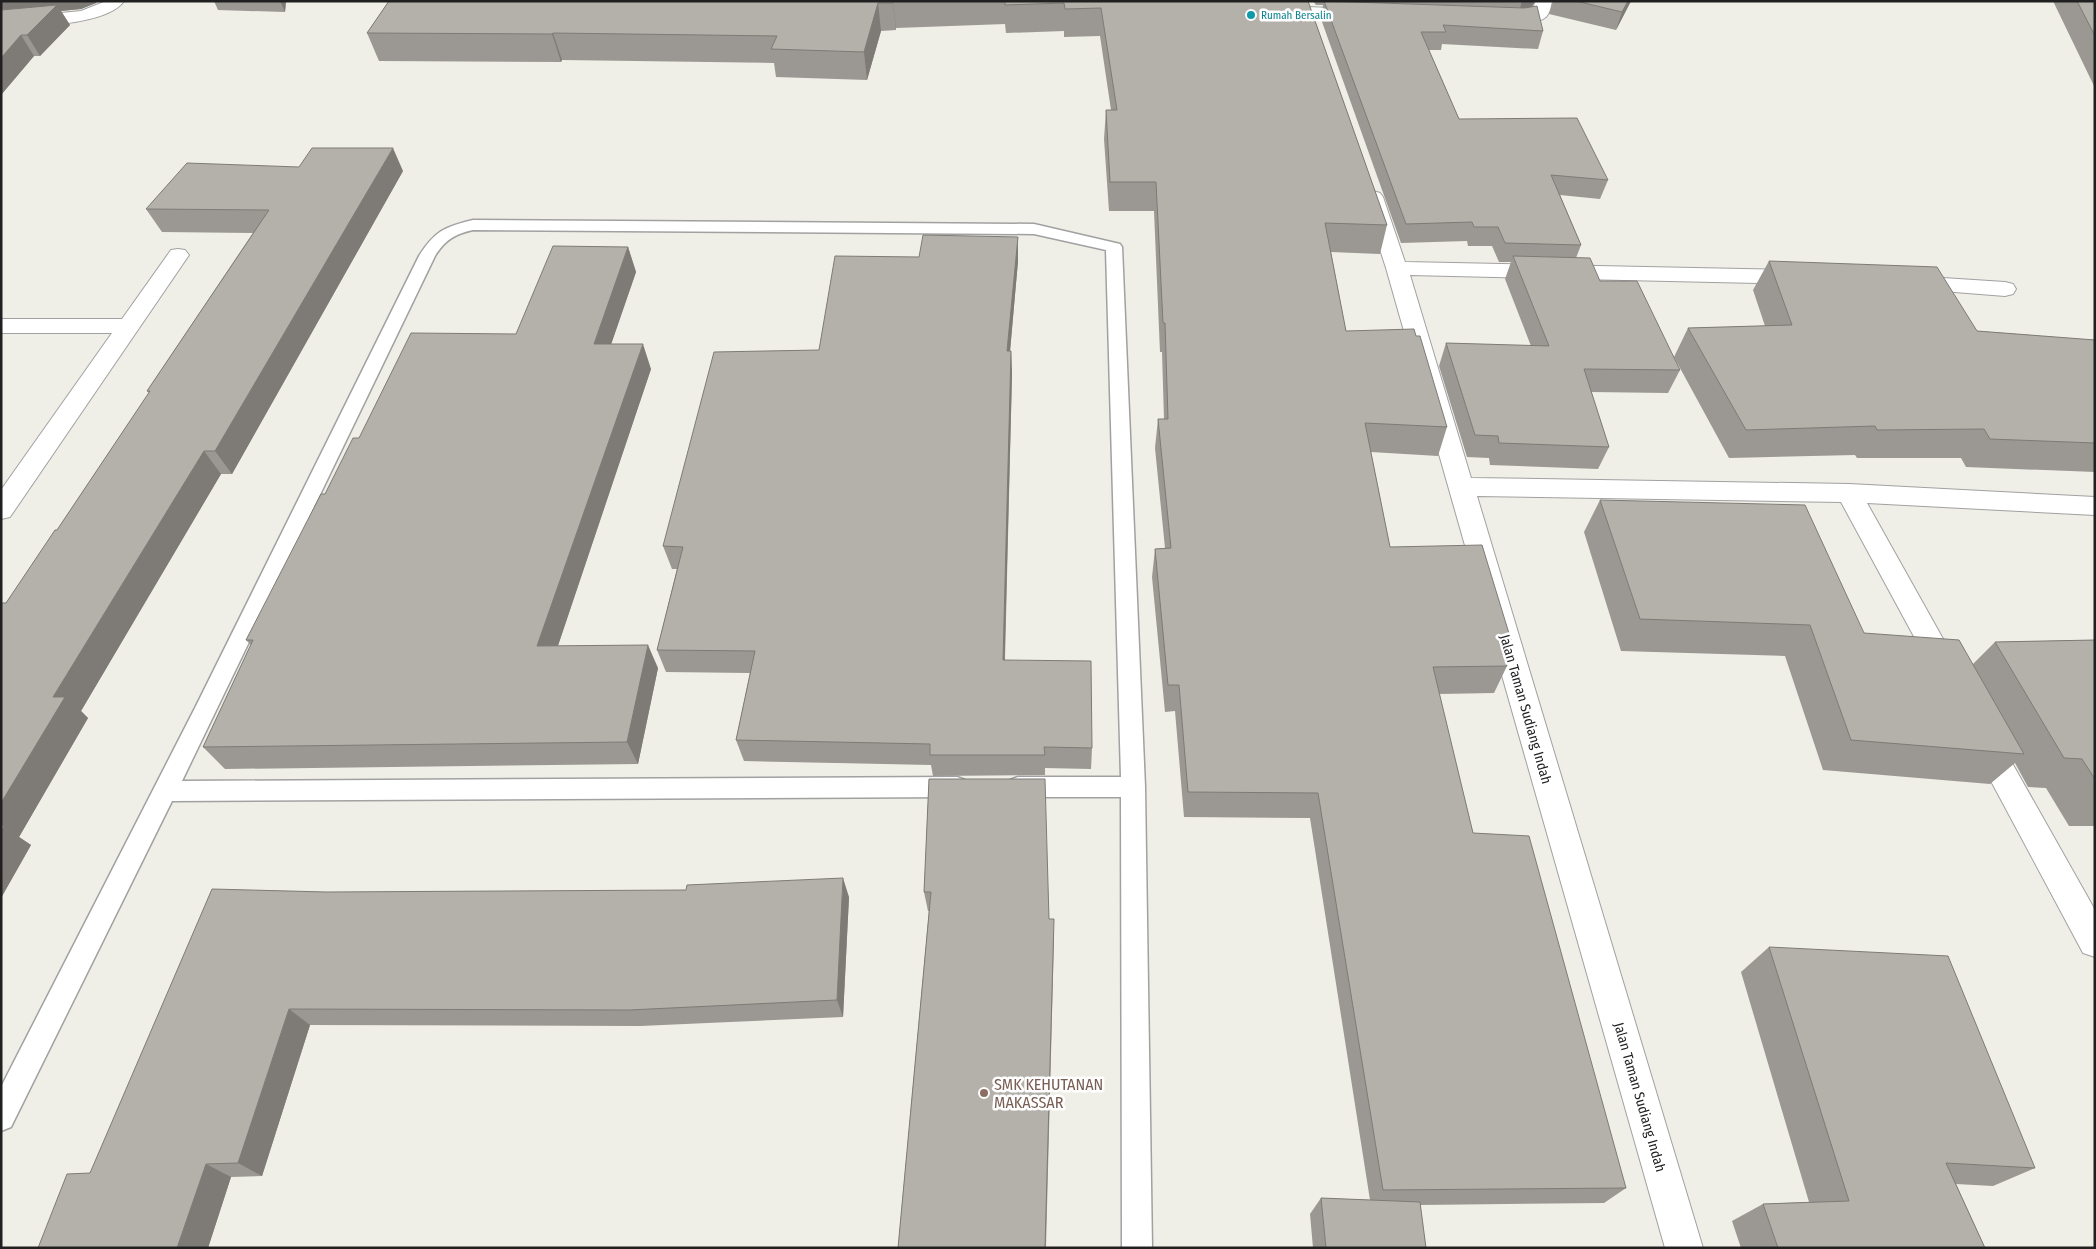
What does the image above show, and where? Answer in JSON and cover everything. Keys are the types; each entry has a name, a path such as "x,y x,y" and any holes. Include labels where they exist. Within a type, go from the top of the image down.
{"street":[{"path":"1,24 87,15 112,7 116,1"},
{"path":"1483,17 1530,18 1540,13 1544,1"},
{"path":"1317,40 1306,7 1375,14"},
{"name":"Jalan Taman Sudiang Indah","path":"1366,175 1397,268 1684,1248"},
{"path":"1,510 178,254"},
{"path":"1397,268 1818,278"},
{"path":"1897,282 2006,289"},
{"path":"1,326 128,326"},
{"path":"1461,488 1849,493 2095,506"},
{"path":"1849,493 1958,691"},
{"path":"1972,717 2095,942"}],"lane":[{"path":"1,1117 165,791 427,256 437,240 448,231 473,225 1034,229 1114,246 1133,787 1137,1248"},
{"path":"165,791 1133,787"}],"building":[{"path":"389,1 893,1 893,3 878,3 864,52 771,49 777,36 367,33"},
{"path":"1005,1 1308,1 1387,225 1325,223 1346,331 1414,329 1416,336 1420,336 1447,427 1365,423 1390,547 1482,545 1511,640 1500,640 1507,666 1433,667 1473,833 1529,836 1626,1188 1383,1190 1318,793 1188,792 1179,685 1168,685 1155,549 1171,548 1158,419 1168,419 1165,323 1163,323 1156,182 1110,182 1106,110 1117,110 1101,8 1065,9 1064,3 1005,5"},
{"path":"1324,1 1524,8 1537,6 1543,31 1443,25 1446,32 1421,32 1459,119 1577,118 1608,180 1551,175 1581,245 1505,243 1498,227 1474,227 1472,222 1406,224"},
{"path":"1576,1 1628,1 1622,12"},
{"path":"2077,1 2095,1 2095,36"},
{"path":"57,5 27,35 21,35 1,58 1,10"},
{"path":"312,148 393,148 215,451 204,451 53,697 65,697 1,803 1,604 6,603 55,530 57,530 150,391 147,391 269,210 146,209 187,163 299,167"},
{"path":"923,235 1018,237 1007,351 1011,351 1003,660 1091,661 1092,748 1044,747 1045,755 930,755 930,744 736,740 755,651 657,650 683,547 663,546 714,352 819,350 835,256 919,257"},
{"path":"553,246 628,247 594,344 643,344 537,646 648,645 627,742 203,747 253,640 246,640 321,494 325,494 353,438 359,438 411,333 516,334"},
{"path":"1513,256 1590,258 1600,281 1637,281 1680,370 1584,369 1609,447 1499,443 1498,436 1475,435 1446,343 1549,346"},
{"path":"1769,261 1937,267 1977,331 2095,340 2095,443 1990,439 1984,429 1877,430 1875,426 1746,430 1688,328 1792,325"},
{"path":"1600,500 1805,505 1864,633 1959,640 2024,754 1851,740 1810,625 1640,619"},
{"path":"2095,640 2095,779 2082,759 2064,758 1995,642"},
{"name":"SMK KEHUTANAN MAKASSAR","path":"929,779 1045,779 1049,919 1054,919 1045,1248 898,1248 931,892 924,892"},
{"path":"843,878 837,1000 629,1010 289,1009 238,1163 206,1164 177,1248 38,1248 67,1174 90,1173 212,889 326,892 686,890 687,885"},
{"path":"1769,947 1948,956 2035,1168 1946,1163 1985,1248 1778,1248 1763,1204 1849,1201"},
{"path":"1321,1198 1420,1202 1426,1248 1326,1248"}],"place":[{"name":"Rumah Bersalin","path":"1251,15"},
{"name":"SMK KEHUTANAN MAKASSAR","path":"984,1093"}]}
